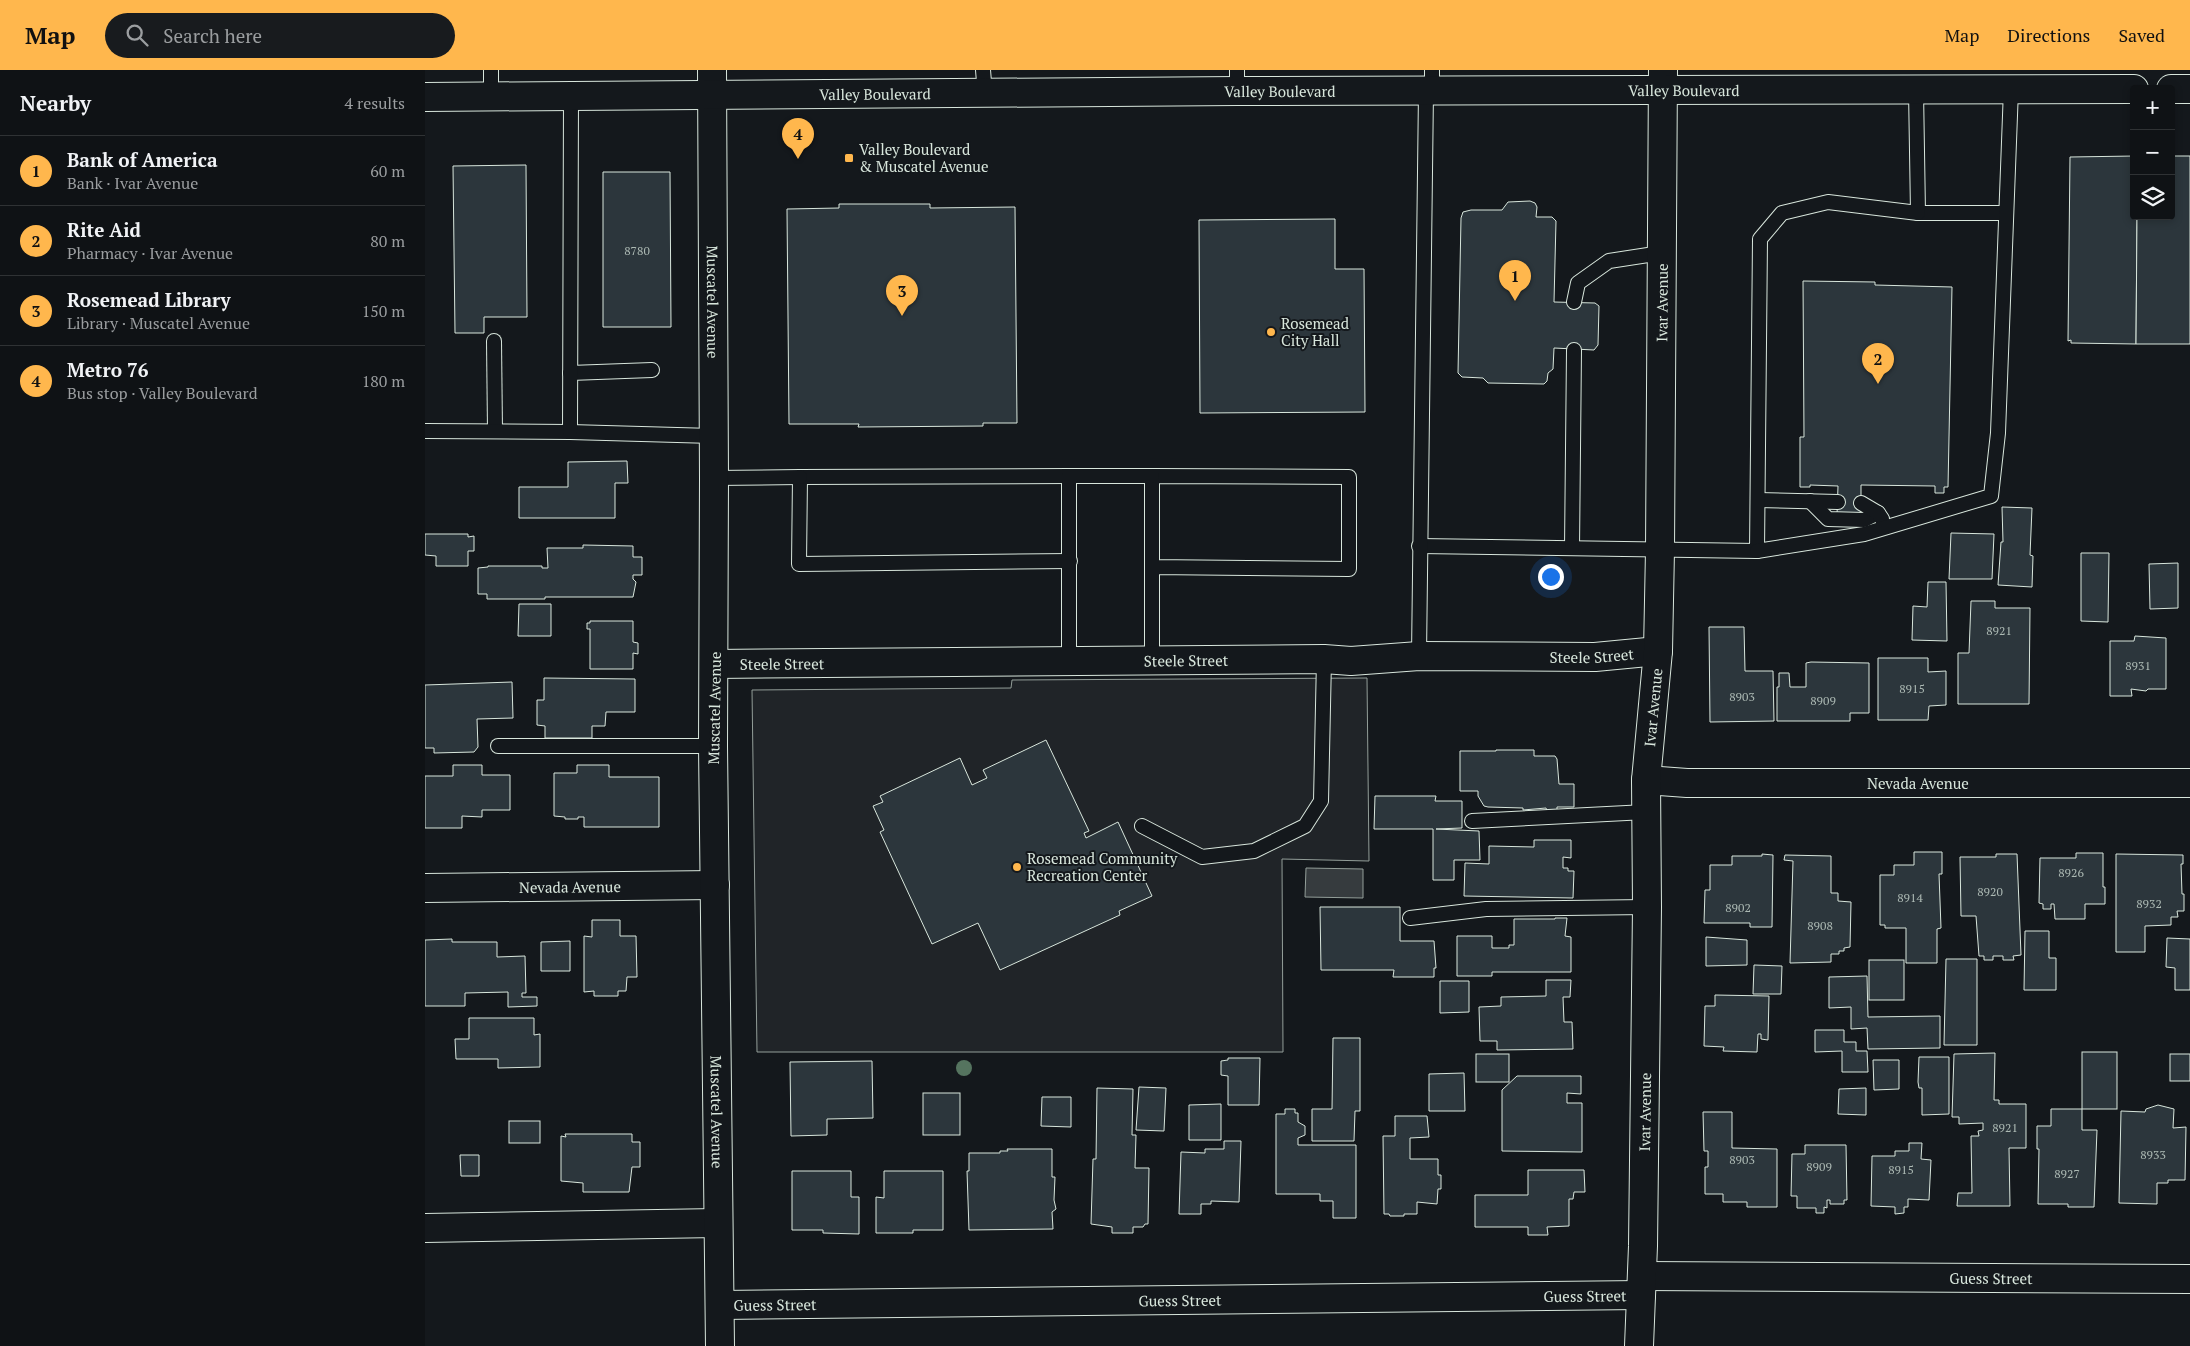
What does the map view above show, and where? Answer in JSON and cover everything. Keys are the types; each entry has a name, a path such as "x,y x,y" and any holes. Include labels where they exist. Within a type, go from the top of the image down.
{"street":[{"name":"Valley Boulevard","path":"425,97 571,96 712,83 1237,81 1430,84 1663,80 1916,90 2130,89"},
{"name":"Ivar Avenue","path":"1639,1346 1647,907 1646,780 1658,651 1660,550 1663,80"},
{"name":"Muscatel Avenue","path":"712,83 715,664 713,746 717,1224 720,1346"},
{"path":"2175,89 2190,89"},
{"name":"Steele Street","path":"715,664 1323,659 1351,661 1419,656 1595,656 1658,651"},
{"name":"Nevada Avenue","path":"1646,780 1687,783 2190,783"},
{"name":"Nevada Avenue","path":"425,888 715,885"},
{"path":"425,1228 717,1224"},
{"name":"Guess Street","path":"720,1305 1641,1286 2190,1280"}],"lane":[{"path":"491,70 491,97"},
{"path":"1419,656 1419,546 1430,84"},
{"path":"1419,546 1757,551 1865,534 1991,496 1998,433 2011,89"},
{"path":"1916,90 1918,213"},
{"path":"570,432 571,96"},
{"path":"1757,551 1760,239 1782,213 1828,202 1918,213 2006,213"},
{"path":"1574,302 1578,283 1609,261 1661,253"},
{"path":"494,341 495,431"},
{"path":"1572,548 1574,350"},
{"path":"570,374 653,370"},
{"path":"425,431 570,432 713,436"},
{"path":"1069,476 1069,662"},
{"path":"1152,476 1152,660"},
{"path":"800,477 799,564 1070,561"},
{"path":"714,478 1349,477 1349,568 1152,567"},
{"path":"1758,500 1838,502"},
{"path":"1810,502 1828,519 1864,520 1877,513"},
{"path":"1861,503 1877,513 1890,527"},
{"path":"1142,826 1202,858 1254,851 1305,826 1321,801 1323,659"},
{"path":"497,746 713,746"},
{"path":"1472,821 1646,812"},
{"path":"1410,918 1486,910 1647,907"}],"shaded area":[{"path":"1367,678 1369,861 1282,859 1283,1052 757,1052 752,690 1011,688 1012,680"},
{"path":"1306,868 1363,869 1363,898 1305,897"}],"building":[{"path":"2130,156 2130,220 2137,220 2136,344 2071,343 2071,340 2068,341 2070,157"},
{"path":"2175,156 2190,156 2190,344 2136,344 2137,220 2175,220"},
{"path":"526,165 527,317 484,317 484,333 455,333 453,166"},
{"path":"603,172 670,172 671,327 603,327"},
{"path":"1530,201 1535,203 1537,207 1536,217 1552,217 1556,221 1554,302 1595,303 1599,306 1598,345 1594,350 1554,348 1553,369 1548,373 1547,381 1544,384 1488,383 1483,378 1462,377 1458,373 1461,218 1463,212 1471,210 1502,210 1508,202"},
{"path":"839,204 930,204 930,208 1015,207 1017,423 983,423 983,426 858,427 859,424 789,424 787,209 839,208"},
{"path":"1335,219 1335,269 1364,269 1365,412 1200,413 1199,220"},
{"path":"1803,281 1875,282 1875,285 1952,287 1948,487 1944,487 1944,493 1935,493 1935,486 1861,485 1861,515 1837,515 1838,486 1810,485 1810,487 1800,487 1800,437 1804,437"},
{"path":"627,461 628,483 615,483 615,518 519,518 519,487 568,487 568,462"},
{"path":"2002,507 2032,508 2030,555 2033,556 2032,587 1998,585 2001,542 2003,542"},
{"path":"1951,533 1994,534 1992,579 1949,579"},
{"path":"425,534 468,534 468,537 474,536 474,551 468,551 468,566 436,566 436,556 425,555"},
{"path":"583,545 633,546 633,557 642,557 642,575 633,575 633,579 636,582 633,597 487,599 487,594 478,594 478,568 488,566 542,566 542,568 548,568 547,548 583,548"},
{"path":"2081,553 2109,553 2108,622 2081,621"},
{"path":"2178,563 2178,608 2150,609 2149,564"},
{"path":"1928,582 1946,582 1947,641 1912,640 1913,606 1927,607"},
{"path":"1971,601 1995,601 1995,608 2030,608 2029,704 1958,704 1958,653 1969,653"},
{"path":"519,604 551,604 551,636 518,636"},
{"path":"590,621 633,621 633,642 638,643 638,654 633,653 633,669 590,669 590,629 587,629 587,623 590,623"},
{"path":"1709,627 1744,627 1745,671 1773,671 1774,721 1710,722"},
{"path":"2135,636 2166,638 2166,689 2148,689 2146,691 2131,689 2132,696 2110,696 2110,641 2134,641"},
{"path":"1878,658 1928,658 1928,672 1946,671 1946,705 1929,706 1928,720 1878,720"},
{"path":"1806,663 1869,663 1869,713 1850,713 1850,721 1777,721 1779,673 1789,673 1790,687 1806,687"},
{"path":"544,678 635,679 635,712 606,712 605,726 592,726 592,738 545,738 545,726 537,725 537,700 544,700"},
{"path":"512,682 513,718 477,719 478,747 474,752 434,753 434,748 425,748 425,685"},
{"name":"Rosemead Community Recreation Center","path":"1046,740 1089,831 1084,833 1086,838 1118,822 1152,896 1119,911 1120,915 1000,970 978,923 932,944 880,832 884,830 873,806 883,802 880,796 960,758 972,785 987,778 983,770"},
{"path":"1534,750 1534,756 1555,756 1557,759 1559,784 1574,784 1574,807 1557,807 1557,811 1547,811 1546,808 1523,810 1523,808 1488,807 1484,806 1478,796 1478,791 1460,791 1460,751"},
{"path":"453,765 482,765 482,775 510,775 510,810 482,810 482,817 462,816 462,828 425,828 425,776 453,776"},
{"path":"577,765 609,765 609,777 659,777 659,827 584,827 584,817 565,819 565,817 554,816 554,773 577,773"},
{"path":"1375,796 1436,796 1435,801 1462,801 1462,828 1436,829 1479,831 1480,860 1454,860 1454,880 1433,880 1433,829 1374,829"},
{"path":"1534,840 1571,840 1571,858 1563,857 1563,868 1568,868 1568,871 1574,871 1573,898 1464,896 1465,863 1489,864 1489,846 1534,847"},
{"path":"1914,852 1942,852 1942,874 1939,874 1941,928 1937,929 1937,963 1906,963 1906,928 1885,928 1885,925 1880,925 1880,875 1894,875 1894,865 1914,865"},
{"path":"2076,853 2103,853 2105,904 2085,904 2085,919 2055,919 2054,904 2051,904 2051,909 2043,909 2043,904 2039,903 2040,858 2076,858"},
{"path":"1762,854 1773,855 1772,927 1750,927 1750,923 1704,923 1705,890 1710,890 1710,865 1732,865 1732,856 1762,856"},
{"path":"1996,854 2017,854 2021,955 2013,956 2014,960 2003,960 2003,956 1993,956 1993,960 1984,960 1984,956 1979,956 1976,916 1961,916 1960,857 1996,857"},
{"path":"2116,854 2183,855 2183,864 2181,864 2184,911 2177,911 2178,917 2171,917 2171,925 2145,926 2145,952 2116,952"},
{"path":"1785,855 1831,856 1831,893 1838,893 1838,901 1851,902 1850,947 1844,948 1844,951 1839,951 1839,954 1831,954 1831,962 1790,963 1793,861 1784,860"},
{"path":"1320,907 1400,907 1400,941 1434,941 1436,968 1434,968 1434,977 1393,977 1394,970 1321,970"},
{"path":"1567,918 1565,936 1571,937 1571,972 1492,972 1492,976 1457,976 1457,936 1492,936 1492,948 1509,948 1509,945 1514,945 1514,919"},
{"path":"592,920 620,920 620,936 636,936 637,977 627,977 626,991 618,991 618,996 594,996 594,991 584,992 584,936 592,937"},
{"path":"2025,931 2049,931 2049,958 2056,958 2056,990 2024,990"},
{"path":"1706,937 1747,940 1747,965 1706,966"},
{"path":"2167,938 2190,939 2190,990 2175,990 2175,968 2166,967"},
{"path":"452,939 452,942 497,942 497,957 525,956 526,993 522,993 522,997 537,997 537,1006 508,1007 508,992 465,993 465,1006 425,1006 425,940"},
{"path":"570,941 570,971 541,971 541,942"},
{"path":"1946,959 1977,959 1977,1045 1944,1045"},
{"path":"1869,960 1904,960 1904,1000 1869,1000"},
{"path":"1754,965 1782,966 1781,994 1753,994"},
{"path":"1867,976 1868,1017 1940,1016 1940,1048 1868,1049 1867,1028 1851,1029 1851,1007 1829,1008 1829,977"},
{"path":"1546,980 1571,980 1570,997 1563,997 1564,1022 1572,1022 1573,1049 1497,1050 1497,1041 1480,1041 1479,1007 1501,1006 1501,997 1546,996"},
{"path":"1440,981 1469,981 1469,1012 1440,1013"},
{"path":"1715,995 1769,996 1768,1040 1761,1039 1761,1034 1758,1034 1757,1052 1723,1051 1724,1047 1704,1046 1705,1006 1715,1006"},
{"path":"469,1018 534,1018 534,1035 540,1034 540,1067 498,1068 498,1059 456,1059 455,1039 469,1039"},
{"path":"1815,1030 1844,1030 1844,1042 1856,1042 1856,1051 1867,1051 1868,1072 1842,1072 1842,1051 1815,1052"},
{"path":"1333,1038 1360,1038 1360,1111 1355,1111 1354,1141 1312,1141 1312,1109 1332,1109"},
{"path":"2082,1052 2117,1052 2117,1109 2082,1109"},
{"path":"1995,1053 1994,1100 1999,1100 1999,1104 2026,1104 2026,1148 2009,1148 2010,1206 1957,1206 1958,1193 1972,1193 1971,1136 1979,1136 1978,1131 1983,1130 1983,1123 1959,1124 1959,1117 1952,1117 1954,1054"},
{"path":"1476,1054 1509,1054 1509,1082 1476,1082"},
{"path":"2170,1054 2190,1054 2190,1081 2170,1081"},
{"path":"1919,1057 1949,1057 1949,1114 1922,1115 1922,1088 1919,1088 1918,1082"},
{"path":"1228,1058 1260,1058 1259,1105 1228,1105 1228,1076 1221,1075 1221,1061 1228,1060"},
{"path":"1873,1060 1899,1060 1899,1089 1874,1090"},
{"path":"872,1061 873,1118 827,1119 827,1135 791,1136 790,1062"},
{"path":"1464,1073 1465,1111 1429,1111 1429,1074"},
{"path":"1517,1076 1581,1076 1581,1094 1567,1093 1567,1103 1582,1103 1582,1152 1502,1151 1502,1090"},
{"path":"1139,1087 1166,1088 1164,1131 1136,1130"},
{"path":"1097,1088 1133,1089 1132,1135 1136,1135 1135,1168 1149,1168 1148,1224 1145,1224 1143,1227 1133,1227 1133,1233 1112,1233 1112,1227 1091,1224 1093,1159 1096,1159"},
{"path":"1866,1088 1866,1115 1838,1114 1839,1089"},
{"path":"923,1093 960,1093 960,1135 923,1135"},
{"path":"1042,1097 1071,1097 1071,1127 1041,1126"},
{"path":"1221,1104 1221,1140 1189,1140 1189,1105"},
{"path":"2158,1105 2174,1109 2173,1128 2186,1127 2185,1180 2168,1180 2168,1183 2157,1183 2157,1204 2119,1203 2121,1111 2145,1112 2146,1109"},
{"path":"1285,1109 1295,1109 1295,1113 1298,1113 1298,1122 1305,1126 1305,1135 1298,1138 1298,1145 1356,1145 1356,1218 1333,1218 1333,1201 1320,1201 1320,1194 1276,1194 1276,1114 1285,1114"},
{"path":"2051,1109 2082,1109 2082,1130 2097,1130 2094,1207 2068,1207 2068,1204 2038,1204 2039,1149 2037,1149 2037,1126 2051,1126"},
{"path":"1703,1112 1732,1112 1732,1148 1777,1149 1777,1207 1747,1207 1747,1202 1723,1202 1723,1194 1705,1194 1705,1167 1708,1167 1708,1151 1704,1151"},
{"path":"1395,1116 1427,1116 1429,1137 1410,1138 1410,1159 1438,1159 1438,1175 1441,1175 1441,1189 1438,1189 1437,1204 1417,1202 1417,1214 1390,1216 1389,1214 1384,1214 1383,1136 1395,1136"},
{"path":"509,1121 540,1121 540,1143 509,1143"},
{"path":"565,1134 632,1134 632,1142 640,1142 640,1167 632,1167 629,1192 583,1192 583,1183 561,1181 561,1136 566,1137"},
{"path":"1224,1141 1241,1141 1239,1202 1211,1201 1211,1204 1201,1204 1201,1214 1179,1214 1181,1152 1205,1153 1205,1149 1224,1149"},
{"path":"1909,1143 1922,1143 1921,1159 1931,1160 1929,1200 1908,1199 1908,1207 1904,1207 1904,1213 1895,1214 1895,1207 1871,1206 1872,1156 1895,1156 1895,1151 1909,1151"},
{"path":"1805,1145 1846,1145 1847,1200 1844,1200 1844,1204 1830,1204 1830,1200 1827,1200 1827,1208 1824,1207 1824,1213 1816,1213 1816,1208 1797,1208 1797,1196 1791,1196 1792,1154 1805,1154"},
{"path":"1007,1149 1052,1149 1052,1177 1055,1177 1054,1200 1056,1209 1052,1212 1053,1229 969,1230 967,1171 969,1171 969,1153 1000,1153 1000,1151 1008,1151"},
{"path":"460,1155 479,1155 479,1176 461,1176"},
{"path":"1528,1170 1584,1170 1585,1192 1574,1192 1573,1199 1569,1199 1569,1226 1547,1227 1548,1235 1528,1235 1528,1227 1475,1227 1475,1195 1528,1195"},
{"path":"792,1171 851,1171 851,1197 859,1197 859,1234 823,1233 823,1230 792,1230"},
{"path":"884,1171 943,1171 943,1230 913,1230 913,1233 876,1233 876,1197 884,1198"}],"place":[{"name":"Valley Boulevard & Muscatel Avenue","path":"849,158"},
{"name":"Metro 76","path":"798,159"},
{"name":"Bank of America","path":"1515,301"},
{"name":"Rosemead Library","path":"902,316"},
{"name":"Rosemead City Hall","path":"1271,332"},
{"name":"Rite Aid","path":"1878,384"},
{"name":"Rosemead Community Recreation Center","path":"1017,867"}]}
